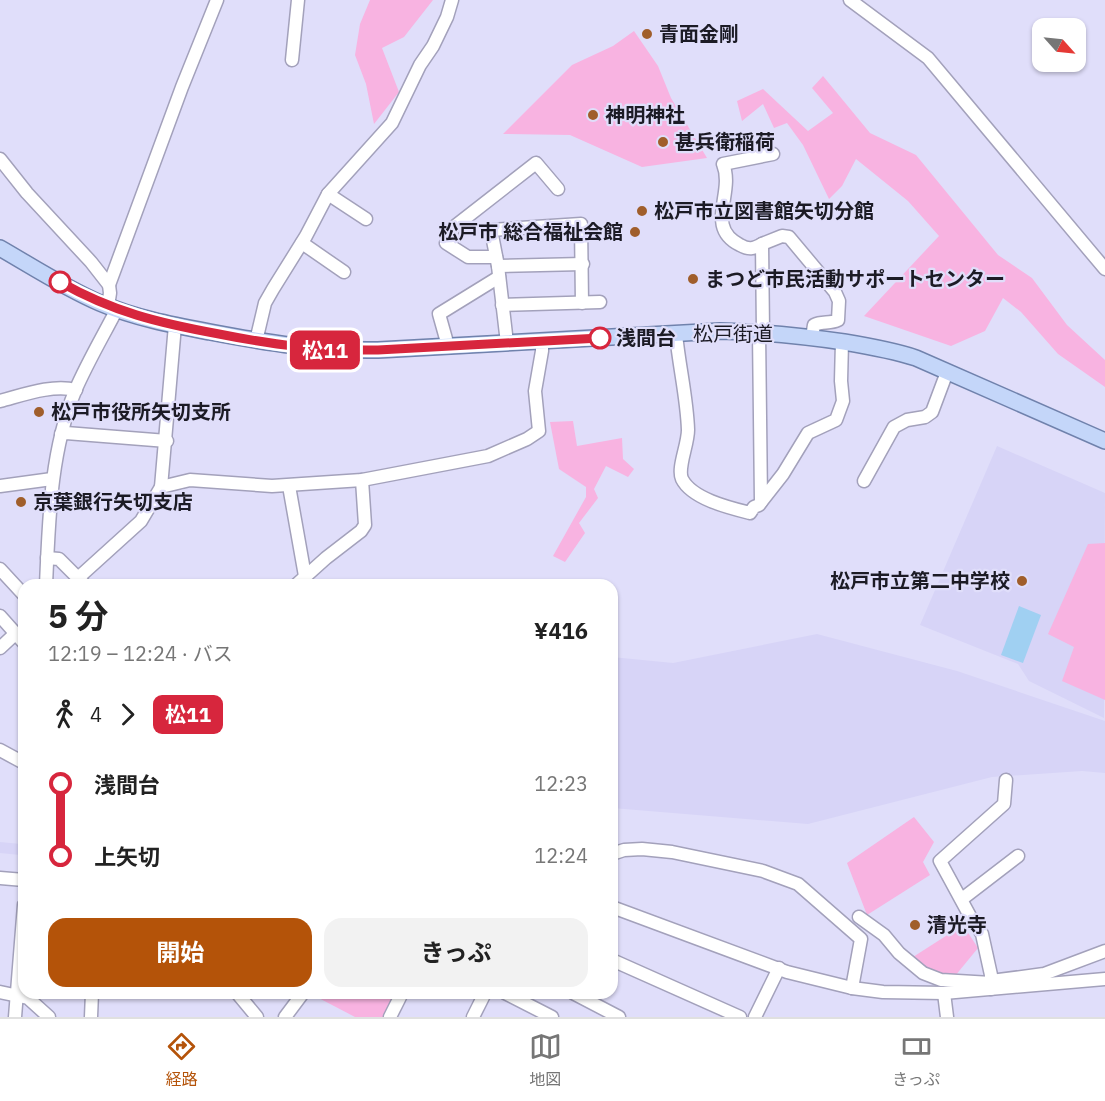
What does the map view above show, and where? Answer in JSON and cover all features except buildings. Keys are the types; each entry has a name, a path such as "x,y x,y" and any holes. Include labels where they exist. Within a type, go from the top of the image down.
{"main road":[{"name":"松戸街道","path":"0,249 86,297 112,308 175,325 288,347 346,351 676,334 761,332 812,337 896,351 1105,441"}],"street":[{"path":"46,579 52,479 61,434 76,390 112,308 109,285 182,87 217,0"},
{"path":"292,60 298,0"},
{"path":"256,341 265,303 302,243 328,194 392,123 420,65 433,46 447,17 452,0"},
{"path":"850,0 928,58 1105,269"},
{"path":"773,154 723,164 726,173 725,197 721,208 723,229 729,240 750,249 782,236 789,237 835,292 839,301 838,320 814,325 812,337"},
{"path":"0,159 27,193 91,262 109,285"},
{"path":"558,189 536,163 454,227 446,243 468,257 498,267 583,264"},
{"path":"328,194 366,219"},
{"path":"507,343 491,230 581,224 582,303"},
{"path":"302,243 344,272"},
{"path":"761,502 762,244"},
{"path":"448,346 439,314 498,267"},
{"path":"502,305 600,302"},
{"path":"85,579 141,521 161,487 175,325"},
{"path":"676,334 688,430 687,448 680,468 682,480 698,494 721,505 750,513 754,507 759,506 783,474 808,433 837,420 843,401 842,342"},
{"path":"161,487 190,480 289,486 362,480 488,456 527,439 539,431 535,391 542,341"},
{"path":"864,481 894,427 907,420 925,417 932,412 947,372"},
{"path":"0,401 38,392 67,388 76,390"},
{"path":"61,434 166,441"},
{"path":"0,486 52,479"},
{"path":"302,579 362,531 365,525 362,480"},
{"path":"289,486 301,579"},
{"path":"47,558 59,559 79,579"},
{"path":"0,569 18,588"},
{"path":"0,616 18,636"},
{"path":"0,648 18,639"},
{"path":"0,750 18,760"},
{"path":"991,984 982,934 940,861 1004,804 1006,780"},
{"path":"618,852 642,849 672,852 763,871 798,884 861,939 852,988"},
{"path":"962,899 1018,856"},
{"path":"0,878 18,880"},
{"path":"618,909 819,981 883,992 944,993 1044,974 1105,951"},
{"path":"859,917 884,935 899,953 923,973 941,980 991,984 1105,979"},
{"path":"618,963 740,1017"},
{"path":"755,1017 779,968"},
{"path":"15,1017 18,974"},
{"path":"0,992 16,997"},
{"path":"944,993 947,1017"},
{"path":"29,999 49,1017"},
{"path":"91,1017 92,999"},
{"path":"242,999 257,1017"},
{"path":"285,1017 298,999"},
{"path":"390,1017 399,999"},
{"path":"473,1017 482,999"},
{"path":"517,999 552,1017"},
{"path":"584,999 619,1017"}],"shaded area":[{"path":"370,0 433,0 404,37 382,48 399,92 374,124 366,84 355,55 360,24"},
{"path":"634,31 658,66 671,98 707,158 642,167 570,135 503,134 572,65 613,46"},
{"path":"823,76 870,133 916,155 998,255 1032,278 1067,325 1105,360 1105,387 1058,354 1021,312 1003,298 985,331 951,346 864,316 939,236 908,201 856,159 842,186 829,199 803,145 787,123 774,128 763,104 742,121 737,101 763,89 808,131 833,113 812,88"},
{"path":"573,421 577,446 622,438 623,459 634,469 628,477 606,466 594,489 598,498 579,523 585,533 565,562 553,556 586,497 586,487 559,469 550,422"},
{"name":"松戸市立第二中学校","path":"997,446 1105,493 1104,718 1029,681 1018,664 920,625"},
{"path":"1105,543 1105,700 1062,681 1074,647 1048,634 1088,544"},
{"path":"1019,606 1041,615 1023,663 1001,655"},
{"path":"817,634 957,671 1105,721 1105,773 1082,771 992,777 808,824 618,808 618,658 673,663"},
{"path":"914,817 934,842 923,862 930,875 867,915 847,863"},
{"path":"0,842 18,844 18,855 0,853"},
{"path":"963,925 978,948 955,976 932,971 913,957"},
{"path":"321,999 394,999 386,1017 355,1017"}],"bus line":[{"name":"松11","path":"60,282 86,297 130,314 288,347 346,351 600,338"}],"place":[{"name":"青面金剛","path":"647,34"},
{"name":"神明神社","path":"593,115"},
{"name":"甚兵衛稲荷","path":"663,142"},
{"name":"松戸市立図書館矢切分館","path":"642,211"},
{"name":"松戸市 総合福祉会館","path":"635,232"},
{"name":"まつど市民活動サポートセンター","path":"693,279"},
{"name":"浅間台","path":"600,338"},
{"name":"松戸市役所矢切支所","path":"39,412"},
{"name":"京葉銀行矢切支店","path":"21,502"},
{"name":"松戸市立第二中学校","path":"1022,581"},
{"name":"清光寺","path":"915,925"}]}
